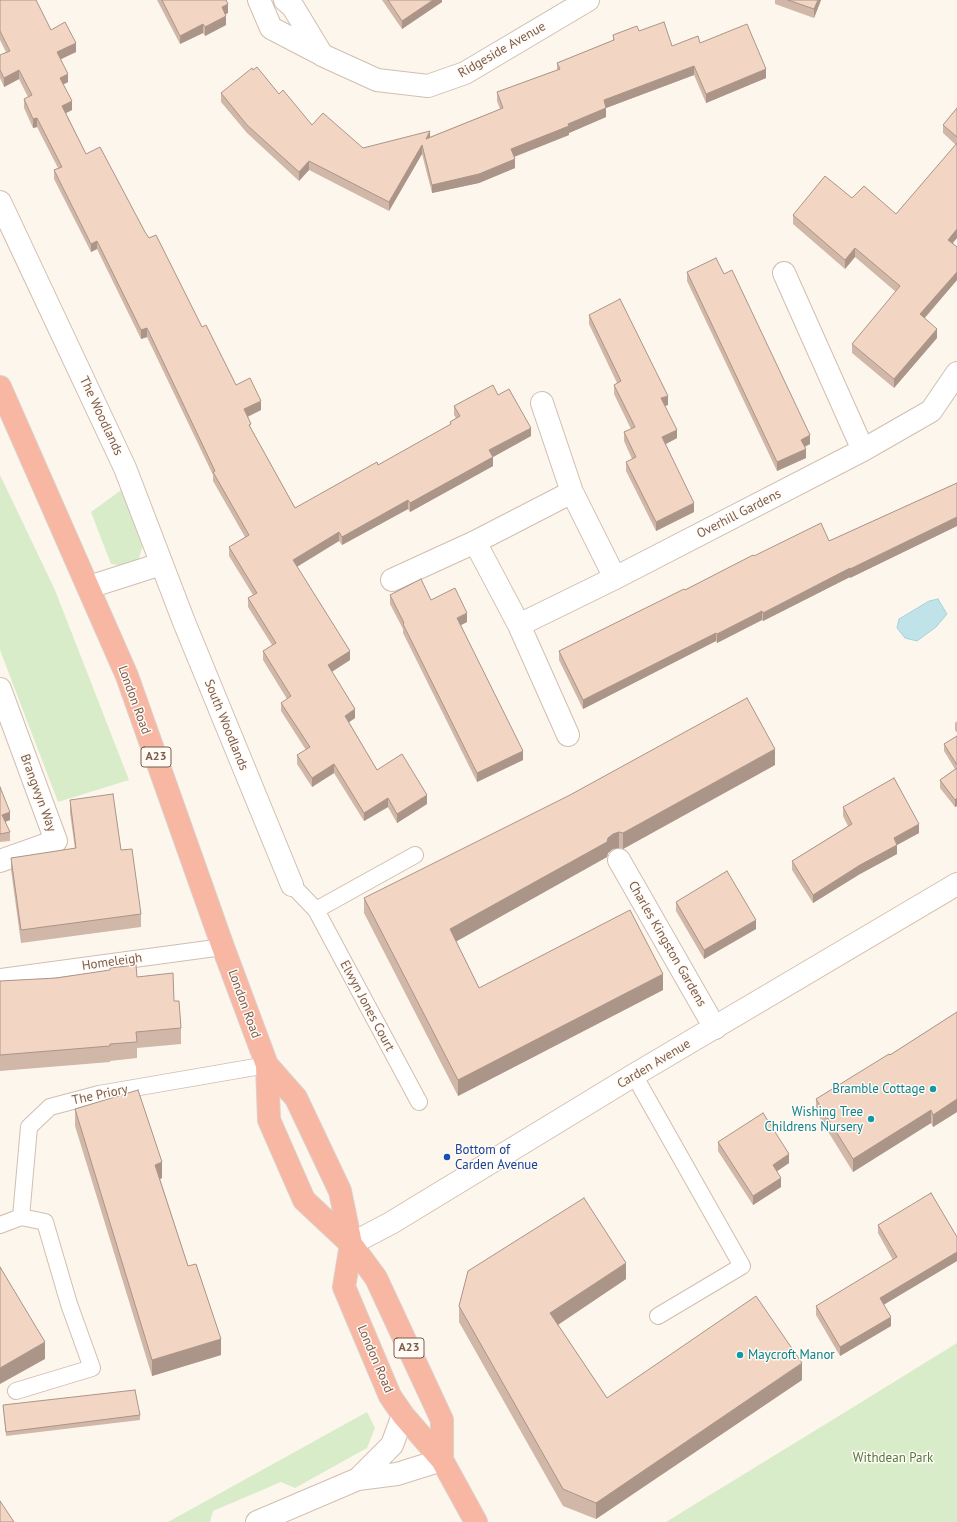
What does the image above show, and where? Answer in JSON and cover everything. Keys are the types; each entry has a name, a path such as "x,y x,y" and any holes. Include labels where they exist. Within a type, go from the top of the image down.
{"highway":[{"name":"London Road","path":"1,393 89,587 127,676 223,947 267,1065 269,1120 304,1200 351,1244 376,1278 442,1420 442,1460"},
{"name":"London Road","path":"267,1065 296,1098 340,1191 351,1244 344,1287 390,1396 403,1415 442,1460 476,1522"}],"street":[{"name":"Ridgeside Avenue","path":"259,0 271,28 322,54 377,80 428,86 465,73 588,0"},
{"path":"285,0 293,7 322,54"},
{"name":"The Woodlands","path":"0,202 126,468 161,564"},
{"path":"784,273 863,450"},
{"name":"Overhill Gardens","path":"519,625 615,578 863,450 931,411 957,373"},
{"path":"542,403 572,492 615,578"},
{"path":"392,580 475,542 572,492"},
{"path":"475,542 519,625 568,735"},
{"path":"89,587 161,564"},
{"name":"South Woodlands","path":"161,564 292,885"},
{"name":"Brangwyn Way","path":"0,689 56,841 0,861"},
{"name":"Charles Kingston Gardens","path":"619,860 715,1028"},
{"name":"Carden Avenue","path":"351,1244 391,1222 634,1075 957,884"},
{"path":"358,1479 392,1444 403,1415"},
{"path":"257,1522 358,1479 398,1474 442,1460"}],"lane":[{"path":"316,910 415,855"},
{"name":"Elwyn Jones Court","path":"292,885 316,910 419,1102"},
{"name":"Homeleigh","path":"0,977 223,947"},
{"name":"The Priory","path":"21,1217 29,1127 50,1107 99,1094 267,1065"},
{"path":"634,1075 742,1266 658,1316"},
{"path":"0,1225 21,1217 45,1222 69,1304 92,1368 16,1391"}],"green space":[{"path":"0,475 55,590 129,780 58,802 0,650"},
{"path":"124,488 143,545 139,558 126,566 111,564 91,512"},
{"name":"Withdean Park","path":"957,1343 957,1522 666,1522 855,1406"},
{"path":"367,1412 375,1428 367,1448 295,1488 281,1482 213,1511 210,1522 168,1522"}],"water":[{"path":"938,599 947,614 936,627 917,641 905,638 897,628 899,619 929,601"}],"building":[{"path":"0,0 36,0 51,30 65,22 76,43 57,52 68,74 60,78 72,101 62,106 86,154 100,147 145,232 149,238 156,235 202,327 206,325 236,385 250,378 261,401 244,409 251,424 249,425 295,508 377,462 378,465 451,424 450,422 460,416 454,406 493,385 498,395 509,389 531,428 489,450 493,457 410,503 408,500 342,537 339,532 293,560 350,651 328,665 355,709 345,716 377,770 402,754 427,795 397,814 388,798 364,813 334,764 312,778 297,755 310,747 281,703 291,696 263,651 276,643 248,598 257,593 229,547 249,535 213,472 215,471 147,328 141,330 97,241 91,244 54,170 62,167 37,118 33,119 24,99 32,95 19,70 4,78 0,70 0,55 10,51 0,31"},
{"path":"162,0 226,0 228,4 222,7 226,16 205,27 203,24 180,36"},
{"path":"388,0 433,0 402,21"},
{"path":"788,0 818,0 814,9"},
{"path":"664,22 672,46 698,36 700,43 747,24 766,69 706,94 694,66 604,100 606,108 568,124 569,126 511,149 515,159 479,174 432,185 422,145 389,202 309,161 299,172 247,125 221,93 252,68 253,70 257,67 279,94 283,90 312,125 323,113 363,148 430,131 426,139 503,108 497,92 560,69 557,63 614,40 613,35 637,26 639,31"},
{"path":"957,108 957,137 943,125"},
{"path":"957,143 957,229 948,240 957,247 957,272 920,314 937,329 894,379 852,344 900,286 855,248 845,260 793,215 825,176 852,198 864,186 896,214"},
{"path":"716,258 724,274 732,270 810,435 801,440 806,449 777,462 687,272"},
{"path":"620,299 668,396 661,398 677,430 662,437 694,503 656,522 626,462 636,457 624,432 635,427 614,385 621,381 589,315"},
{"path":"957,483 957,517 850,568 763,613 762,611 717,634 716,633 583,700 559,651 821,523 829,541"},
{"path":"421,579 431,600 455,588 467,613 457,618 523,751 477,773 390,595"},
{"path":"747,698 775,749 623,833 619,832 613,834 608,838 607,842 450,929 479,988 630,910 663,974 458,1080 364,898 570,795"},
{"path":"957,736 957,765 944,744"},
{"path":"957,768 957,798 955,800 940,780"},
{"path":"894,778 919,824 894,838 897,845 860,865 813,895 792,861 852,824 843,807"},
{"path":"0,787 10,812 2,815 10,832 0,834"},
{"path":"113,794 121,850 132,849 141,914 21,930 11,858 76,848 70,800"},
{"path":"727,871 756,920 704,950 676,902"},
{"path":"136,965 137,977 173,973 174,1001 179,1001 181,1028 136,1032 137,1042 110,1044 110,1046 0,1055 0,981 56,978 110,970 110,968"},
{"path":"957,1012 957,1099 933,1115 931,1110 853,1159 816,1099 889,1054 890,1055"},
{"path":"138,1090 162,1162 155,1165 188,1266 196,1264 221,1339 152,1360 75,1109"},
{"path":"763,1113 789,1154 773,1165 781,1178 753,1196 718,1142"},
{"path":"931,1193 957,1237 957,1252 880,1298 891,1317 840,1347 816,1306 897,1257 878,1225"},
{"name":"Maycroft Manor","path":"584,1198 626,1263 550,1313 607,1398 756,1296 802,1363 596,1503 563,1489 459,1306 468,1271"},
{"path":"0,1267 45,1342 0,1368"},
{"path":"135,1390 140,1415 6,1432 3,1405"},
{"path":"0,1501 14,1522 0,1522"}],"place":[{"name":"Bramble Cottage","path":"933,1089"},
{"name":"Wishing Tree Childrens Nursery","path":"871,1119"},
{"name":"Bottom of Carden Avenue","path":"447,1157"},
{"name":"Maycroft Manor","path":"740,1355"}]}
